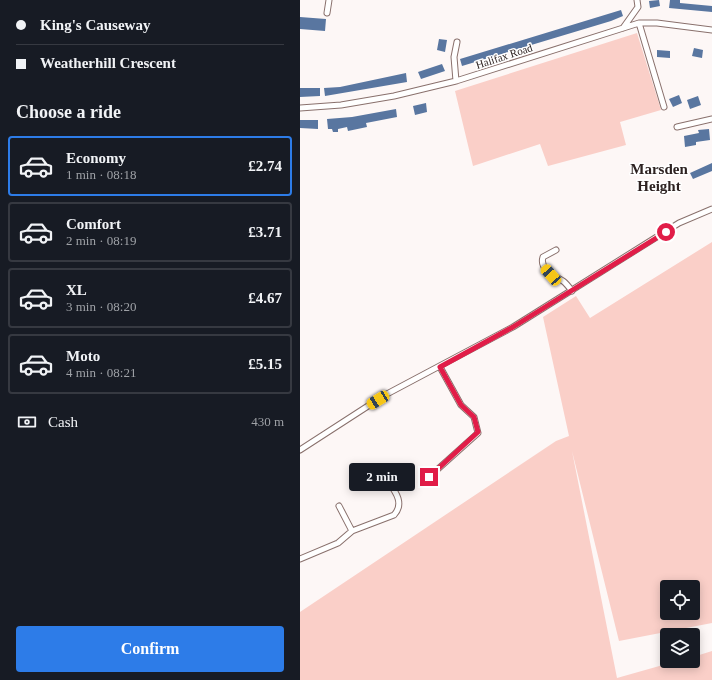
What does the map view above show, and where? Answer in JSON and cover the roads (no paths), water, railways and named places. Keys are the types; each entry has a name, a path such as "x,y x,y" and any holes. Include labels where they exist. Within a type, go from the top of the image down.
{"street":[{"path":"327,13 329,0"},
{"path":"622,28 638,8 637,0"},
{"name":"Halifax Road","path":"300,108 341,105 394,96 456,82 638,24 657,23 712,30"},
{"path":"638,24 664,107"},
{"path":"456,82 454,57 457,42"},
{"path":"677,127 712,119"},
{"path":"300,450 385,395 513,327 679,224 712,209"},
{"path":"556,250 543,257 542,261 544,267 551,275 564,282 572,291"},
{"path":"429,477 478,432 474,417 461,405 440,367"},
{"path":"300,558 338,543 352,531 394,515 399,510 400,503 386,475 377,480"},
{"path":"339,506 352,531"}],"district":[{"name":"Marsden Height","path":"659,178"}]}
